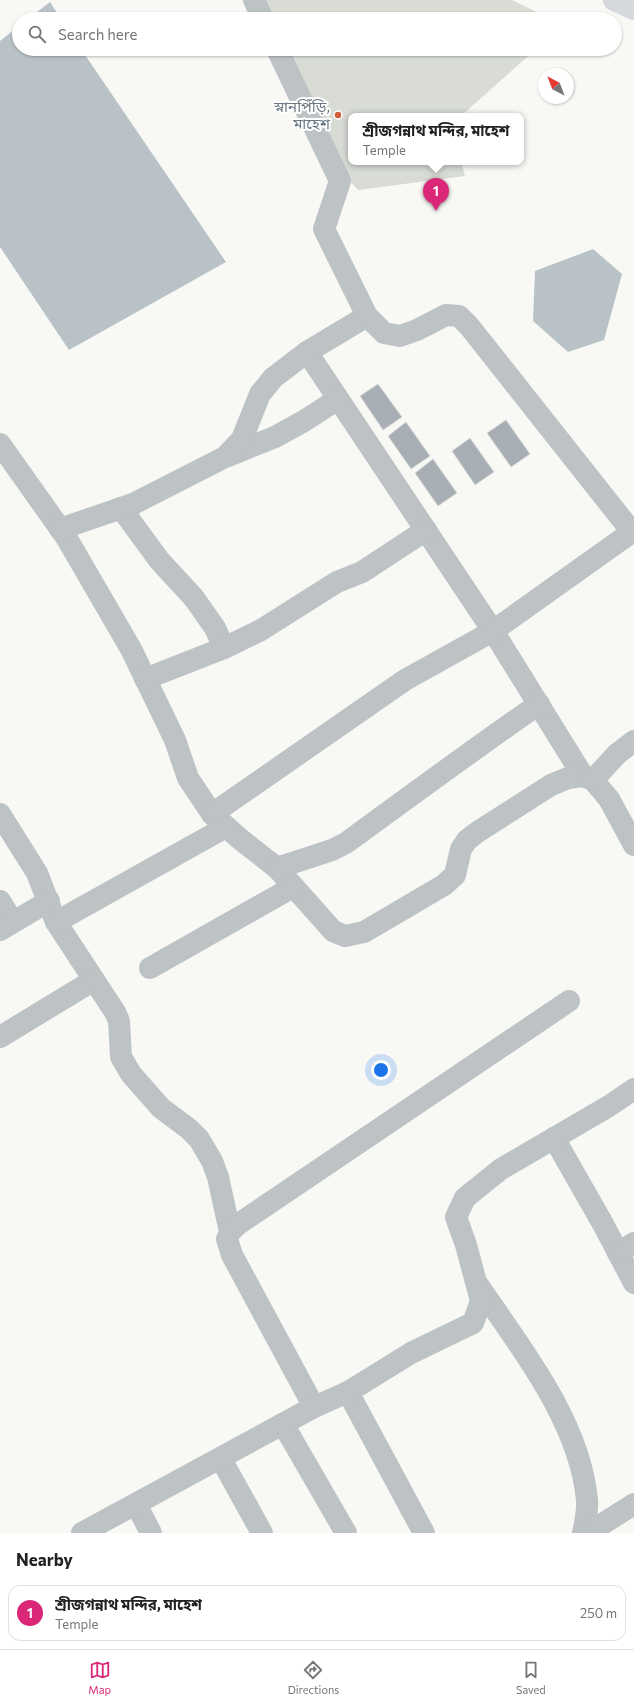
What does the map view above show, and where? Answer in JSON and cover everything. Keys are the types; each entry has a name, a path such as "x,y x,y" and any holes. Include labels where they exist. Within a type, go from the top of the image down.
{"main road":[{"path":"614,0 634,9"}],"street":[{"path":"254,0 260,12"},
{"path":"56,922 219,820 405,680 493,631 633,531 469,326 459,316 446,315 417,330 400,336 384,333 367,316 324,229 340,181 280,56"},
{"path":"225,457 242,439 260,394 273,378 307,352 367,316"},
{"path":"307,352 493,631 588,778 609,799 634,845"},
{"path":"60,529 133,504 225,457 275,437 304,421 338,399"},
{"path":"0,444 60,529 131,650 175,740 188,778 219,820 277,868 333,931 345,936 364,932 444,885 454,875 461,849 467,840 551,785 568,778 588,778 634,741"},
{"path":"121,508 159,560 194,598 216,628 224,648"},
{"path":"145,679 224,648 261,630 337,582 362,572 426,530"},
{"path":"277,868 332,850 346,843 428,784 474,748 539,704"},
{"path":"0,814 37,873 56,922 115,1012 119,1021 121,1057 131,1074 161,1108 189,1129 199,1139 212,1161 218,1177 230,1232"},
{"path":"150,968 293,887"},
{"path":"0,901 7,926 49,901"},
{"path":"0,1037 94,980"},
{"path":"314,1407 232,1255 227,1239 230,1232 237,1225 569,1001"},
{"path":"82,1533 221,1459 314,1407 348,1392 411,1353 473,1323 481,1301 456,1217 465,1198 501,1169 609,1106 634,1089"},
{"path":"554,1138 626,1248 634,1283"},
{"path":"477,1284 547,1387 578,1456 587,1501 583,1533"},
{"path":"348,1392 424,1533"},
{"path":"283,1424 346,1533"},
{"path":"221,1459 262,1533"},
{"path":"136,1504 150,1533"},
{"path":"588,1533 634,1504"}],"shaded area":[{"path":"257,0 512,0 537,12 261,12"},
{"path":"50,2 56,12 37,12"},
{"path":"12,32 12,56 86,56 226,262 69,350 0,247 0,41"},
{"path":"280,56 528,56 464,113 348,113 348,165 462,165 465,176 358,190 331,160"},
{"path":"593,249 622,274 604,340 568,352 533,321 535,271"}],"building":[{"path":"378,384 402,417 383,430 360,396"},
{"path":"506,420 530,454 511,467 487,433"},
{"path":"406,422 430,456 411,469 388,436"},
{"path":"470,438 494,472 475,485 452,451"},
{"path":"433,459 457,493 438,506 415,473"}],"place":[{"name":"স্নানপিঁড়ি, মাহেশ","path":"338,115"},
{"name":"শ্রীজগন্নাথ মন্দির, মাহেশ","path":"436,211"}]}
